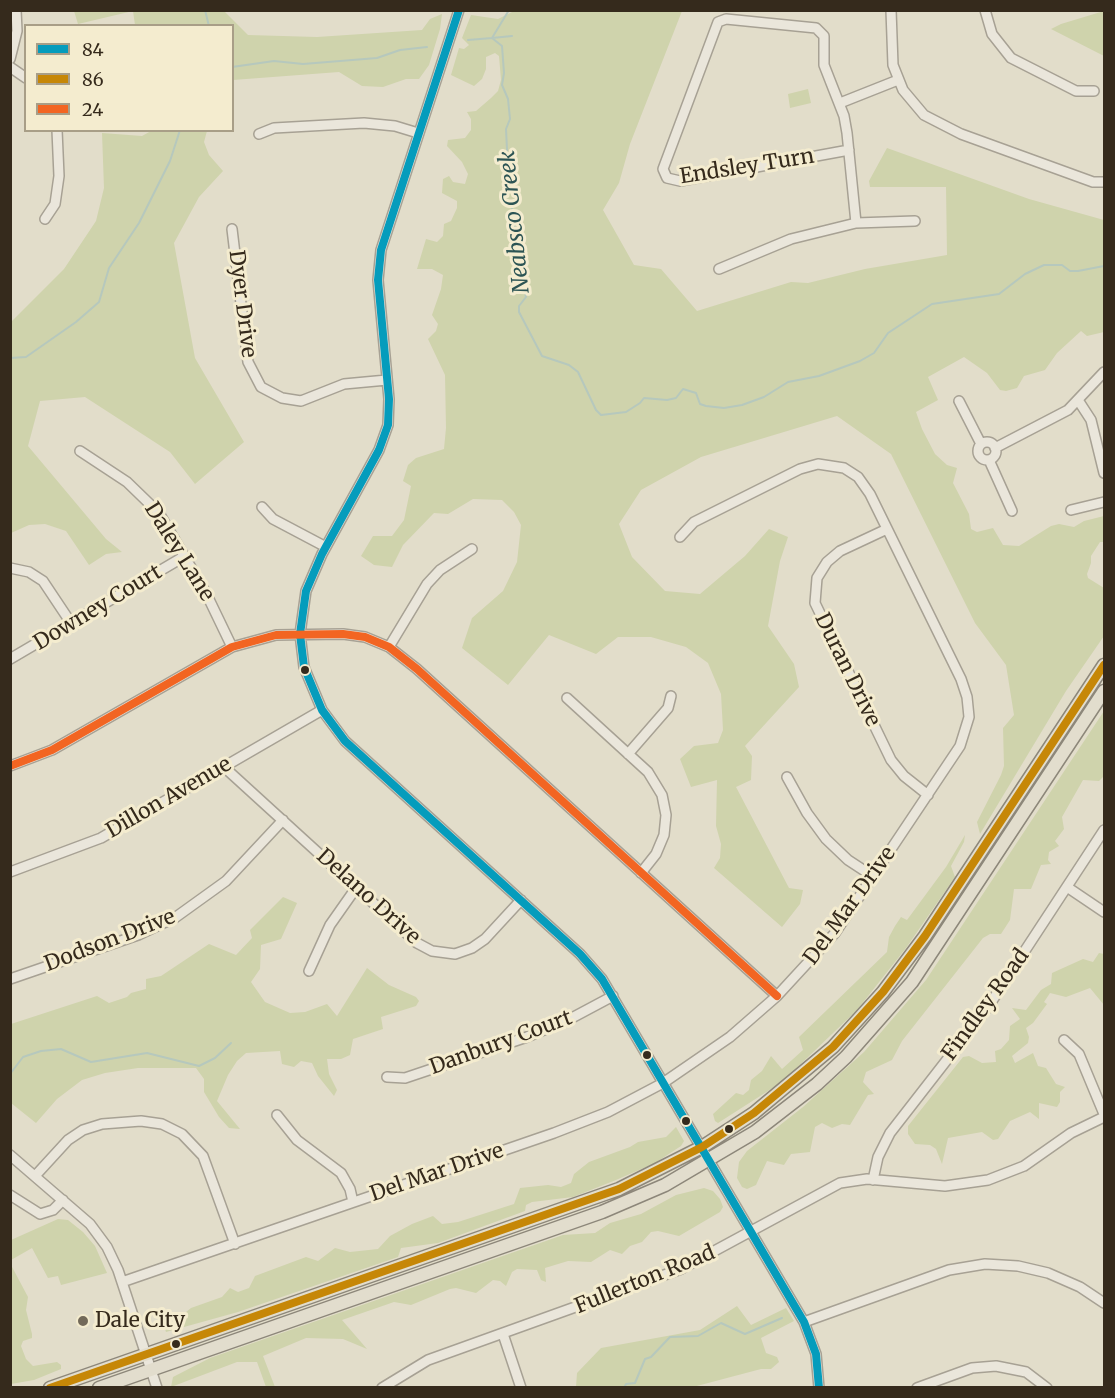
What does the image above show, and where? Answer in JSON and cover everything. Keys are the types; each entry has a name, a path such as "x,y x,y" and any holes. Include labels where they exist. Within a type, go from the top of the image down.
{"main road":[{"path":"50,1388 618,1189 702,1147 754,1113 807,1071 883,992 925,936 1104,665"},
{"path":"99,1388 602,1212 665,1185 710,1161 755,1132 817,1084 891,1008 935,951 1104,692"}],"street":[{"path":"10,59 16,31 16,10"},
{"path":"459,10 390,215 379,262 379,301 389,411 384,438 306,591 300,634 309,682 322,711 345,741 586,960 613,996 804,1322 816,1354 819,1388"},
{"path":"891,10 891,54 898,80 917,109 939,124 1093,182 1104,182"},
{"path":"985,10 992,34 1011,58 1076,91 1094,91"},
{"name":"Endsley Turn","path":"840,103 824,65 824,39 821,32 812,27 726,19 720,21 716,25 663,171 669,179 680,180 849,150"},
{"path":"10,67 24,77"},
{"path":"856,223 849,150 840,103 898,80"},
{"path":"259,134 274,128 364,123 387,124 418,133"},
{"path":"45,219 55,204 59,176 57,132"},
{"path":"719,269 791,238 856,223 915,221"},
{"name":"Dyer Drive","path":"232,229 248,362 261,387 282,398 301,400 344,384 387,380"},
{"path":"995,448 1062,414 1104,372"},
{"path":"1078,400 1091,420 1103,458 1104,473"},
{"path":"958,401 981,444"},
{"path":"981,444 989,443 995,448"},
{"path":"981,444 978,451 979,456 989,460 1011,511"},
{"path":"989,460 995,455 995,448"},
{"name":"Daley Lane","path":"80,451 127,482 149,501 185,556 232,646"},
{"name":"Del Mar Drive","path":"122,1282 577,1125 663,1083 722,1043 777,996 836,933 928,795 964,736 969,717 967,697 958,671 870,494 858,477 844,468 818,464 800,469 694,522 680,537"},
{"path":"1071,510 1104,502"},
{"path":"262,507 273,519 327,547"},
{"name":"Duran Drive","path":"887,529 840,551 827,562 817,578 815,603 891,760 904,776 928,795"},
{"path":"389,647 427,584 440,570 472,549"},
{"name":"Downey Court","path":"10,659 185,556"},
{"path":"10,568 29,572 43,581 71,623"},
{"path":"10,766 52,750 232,646 263,637 300,634 353,635 389,647 417,669 777,996"},
{"path":"628,754 668,708 671,696"},
{"path":"567,698 654,779 666,807 666,825 660,844 640,873"},
{"name":"Dillon Avenue","path":"10,872 101,838 322,711"},
{"name":"Delano Drive","path":"224,767 417,942 432,951 448,954 464,952 480,944 521,900"},
{"path":"787,777 807,813 826,839 848,860 874,877"},
{"name":"Dodson Drive","path":"10,979 138,935 176,917 226,881 283,820"},
{"name":"Findley Road","path":"873,1180 878,1157 890,1133 978,1021 1104,830"},
{"path":"1067,887 1104,912"},
{"path":"309,971 330,925 356,888"},
{"name":"Danbury Court","path":"387,1077 405,1078 527,1036 568,1020 613,996"},
{"path":"1064,1040 1077,1051 1104,1116"},
{"path":"277,1115 297,1140 341,1173 354,1202"},
{"name":"Fullerton Road","path":"382,1388 428,1360 681,1269 827,1188 849,1181 873,1180 945,1186 988,1180 1024,1166 1071,1133 1104,1116"},
{"path":"35,1176 68,1140 83,1130 112,1123 141,1121 162,1124 183,1134 203,1156 235,1244"},
{"path":"10,1155 63,1200 99,1235 114,1259 158,1388"},
{"path":"10,1195 34,1212 43,1214 53,1210 63,1200"},
{"path":"804,1322 949,1270 985,1264 1018,1266 1048,1273 1080,1287 1104,1303"},
{"path":"502,1334 522,1388"},
{"path":"917,1388 972,1368 996,1366 1026,1372 1047,1388"}],"green space":[{"path":"516,10 682,11 630,144 619,183 603,210 634,265 661,269 697,311 791,282 808,283 865,269 947,255 946,187 870,187 869,181 887,148 1029,199 1104,220 1104,332 1087,336 1081,331 1057,353 1045,370 1024,376 1017,388 1006,391 1000,390 987,373 964,357 928,377 938,400 916,412 935,454 947,465 957,468 953,483 969,514 971,529 977,532 993,528 1003,545 1019,546 1051,526 1059,524 1074,527 1084,521 1104,516 1104,542 1100,542 1091,556 1087,574 1088,578 1104,588 1104,636 1066,691 980,834 977,822 1004,766 1003,728 1014,715 1006,665 975,623 891,454 837,416 701,457 641,490 619,524 632,557 665,591 700,594 745,556 769,529 788,537 780,561 768,626 794,664 799,687 745,746 752,756 751,780 736,787 789,888 803,890 800,904 782,927 714,868 720,858 721,844 716,826 717,780 691,787 680,759 694,746 718,743 723,730 721,694 708,663 686,647 651,637 618,637 596,654 549,635 508,685 462,648 472,618 503,591 517,562 521,525 514,512 502,500 473,499 448,514 434,513 403,545 392,567 374,565 361,556 373,536 392,536 404,520 411,486 403,481 408,465 416,458 444,449 445,375 428,339 436,331 438,324 432,315 443,275 432,269 417,269 426,239 437,242 443,236 444,224 451,221 457,208 457,201 442,193 443,179 449,176 453,182 465,184 468,174 462,162 447,146 448,140 465,138 471,130 471,119 467,112 476,111 491,98 498,91 501,80 499,56 495,53 486,57 486,69 482,79 474,86 451,75 459,48 464,49 469,45 462,38 471,15 498,19"},
{"path":"74,11 133,11 78,24"},
{"path":"133,11 224,11 248,35 317,37 422,30 430,19 442,14 429,65 419,79 406,79 383,87 362,86 339,72 234,80 234,24 135,24"},
{"path":"1104,11 1104,56 1051,29 1061,24"},
{"path":"808,89 811,103 790,108 788,94"},
{"path":"149,132 207,132 204,142 209,155 223,171 199,197 174,243 195,358 244,442 195,484 170,452 85,397 40,401 28,446 106,539 122,552 106,554 89,565 66,531 45,524 29,525 11,533 11,322 64,269 96,221 104,188 102,133 142,136"},
{"path":"1104,711 1104,776 1099,781 1083,780 1062,817 1064,829 1055,841 1059,846 1049,852 1048,860 1051,864 1041,865 1031,889 1014,889 1010,920 1001,934 990,934 983,938 902,1041 892,1060 866,1072 863,1082 874,1094 868,1095 850,1125 842,1124 832,1128 822,1123 815,1127 810,1152 791,1154 784,1165 767,1161 756,1185 747,1189 742,1187 737,1178 739,1162 747,1151 803,1107 864,1052 926,980"},
{"path":"965,835 964,842 951,866 955,877 906,948 857,1010 782,1082 718,1123 715,1121 713,1114 736,1093 743,1095 749,1090 751,1080 762,1071 771,1056 782,1069 803,1050 799,1037 887,952 889,937 901,917 907,920 946,867"},
{"path":"283,897 297,903 281,939 261,945 260,969 251,982 265,1002 290,1013 305,1012 327,1004 337,1016 367,968 389,985 416,997 419,1001 416,1006 381,1017 383,1029 353,1039 350,1055 341,1059 327,1059 329,1074 337,1090 334,1096 318,1076 312,1063 301,1061 294,1067 282,1064 280,1051 246,1053 237,1061 228,1075 217,1101 240,1129 229,1128 219,1117 204,1092 204,1079 196,1068 138,1068 105,1073 82,1080 57,1099 36,1123 11,1103 11,1024 97,996 109,1003 127,997 131,993 146,989 146,979 161,976 209,944 236,955 252,938 250,930"},
{"path":"1099,953 1104,954 1104,1005 1090,988 1066,997 1050,993 1044,1002 1047,1004 1033,1023 1026,1028 1028,1043 1012,1056 1015,1063 1033,1053 1038,1066 1046,1068 1056,1084 1065,1087 1060,1092 1060,1102 1057,1107 1039,1103 1039,1119 1030,1112 1010,1121 998,1139 993,1140 982,1132 948,1138 942,1164 936,1149 930,1145 915,1144 908,1134 908,1126 963,1057 969,1056 982,1063 996,1062 995,1051 1001,1049 1009,1040 1010,1026 1020,1019 1012,1008 1026,1010 1041,990 1051,984 1052,973 1083,959 1093,962"},
{"path":"676,1127 684,1141 681,1146 655,1163 616,1180 573,1197 532,1202 526,1205 525,1211 438,1243 401,1248 398,1257 238,1312 166,1332 165,1329 191,1308 222,1297 230,1288 238,1292 249,1288 255,1276 306,1257 318,1261 335,1248 350,1252 378,1249 390,1236 433,1216 442,1224 458,1222 514,1204 520,1188 548,1185 561,1187 571,1183 574,1174 589,1162 638,1142 666,1137"},
{"path":"704,1188 713,1191 723,1207 720,1212 679,1236 658,1231 651,1232 642,1242 630,1246 622,1254 610,1250 591,1262 568,1261 545,1268 546,1282 541,1280 537,1270 517,1269 512,1272 506,1286 500,1281 493,1280 476,1293 456,1288 450,1289 411,1305 394,1302 342,1320 367,1349 343,1339 306,1338 263,1356 275,1387 266,1387 257,1362 237,1362 171,1387 173,1377 210,1358 563,1235 595,1233 610,1223 641,1214 676,1195"},
{"path":"58,1219 68,1220 83,1232 95,1246 107,1273 61,1285 58,1276 48,1278 32,1248 11,1260 11,1240"},
{"path":"11,1265 28,1297 26,1310 32,1338 23,1341 21,1346 26,1359 33,1366 57,1362 61,1365 61,1369 34,1380 11,1384"},
{"path":"737,1306 751,1325 786,1308 794,1321 761,1338 766,1353 777,1357 779,1362 771,1369 761,1369 693,1387 576,1387 577,1373 601,1348 700,1330"}],"waterway":[{"path":"205,10 208,24"},
{"path":"509,10 492,38 512,36"},
{"name":"Neabsco Creek","path":"468,40 492,38 502,46 504,73 502,85 508,99 510,119 506,129 508,170 514,176 516,197 512,208 513,220 526,297 519,306 519,312 542,356 569,365 578,372 596,410 601,415 626,412 644,398 667,400 676,398 683,389 696,393 700,404 706,406 724,408 742,405 764,397 788,382 819,376 860,361 874,353 888,333 932,304 999,294 1025,274 1044,265 1062,265 1070,271 1104,266"},
{"name":"Neabsco Creek","path":"234,67 274,61 303,64 377,58 400,50 427,47"},
{"name":"Neabsco Creek","path":"10,358 26,357 76,322 99,302 109,268 139,223 170,161 179,132"},
{"path":"10,1074 23,1057 41,1051 61,1049 91,1062 147,1053 199,1066 215,1058 231,1043"},
{"path":"624,1388 626,1384 635,1383 645,1359 651,1357 670,1337 698,1336 721,1323 745,1334 782,1318"}],"transit line":[{"name":"84","path":"459,10 381,250 378,280 389,399 388,425 379,450 322,554 306,591 300,634 304,667 322,710 345,741 580,954 602,979 804,1322 816,1354 819,1388"},
{"name":"24","path":"10,766 52,750 232,647 276,635 343,634 365,637 389,647 417,669 777,996"},
{"name":"86","path":"50,1388 619,1189 702,1147 754,1113 833,1047 883,992 925,936 1104,665"}],"place":[{"name":"Dale City","path":"83,1321"}]}
